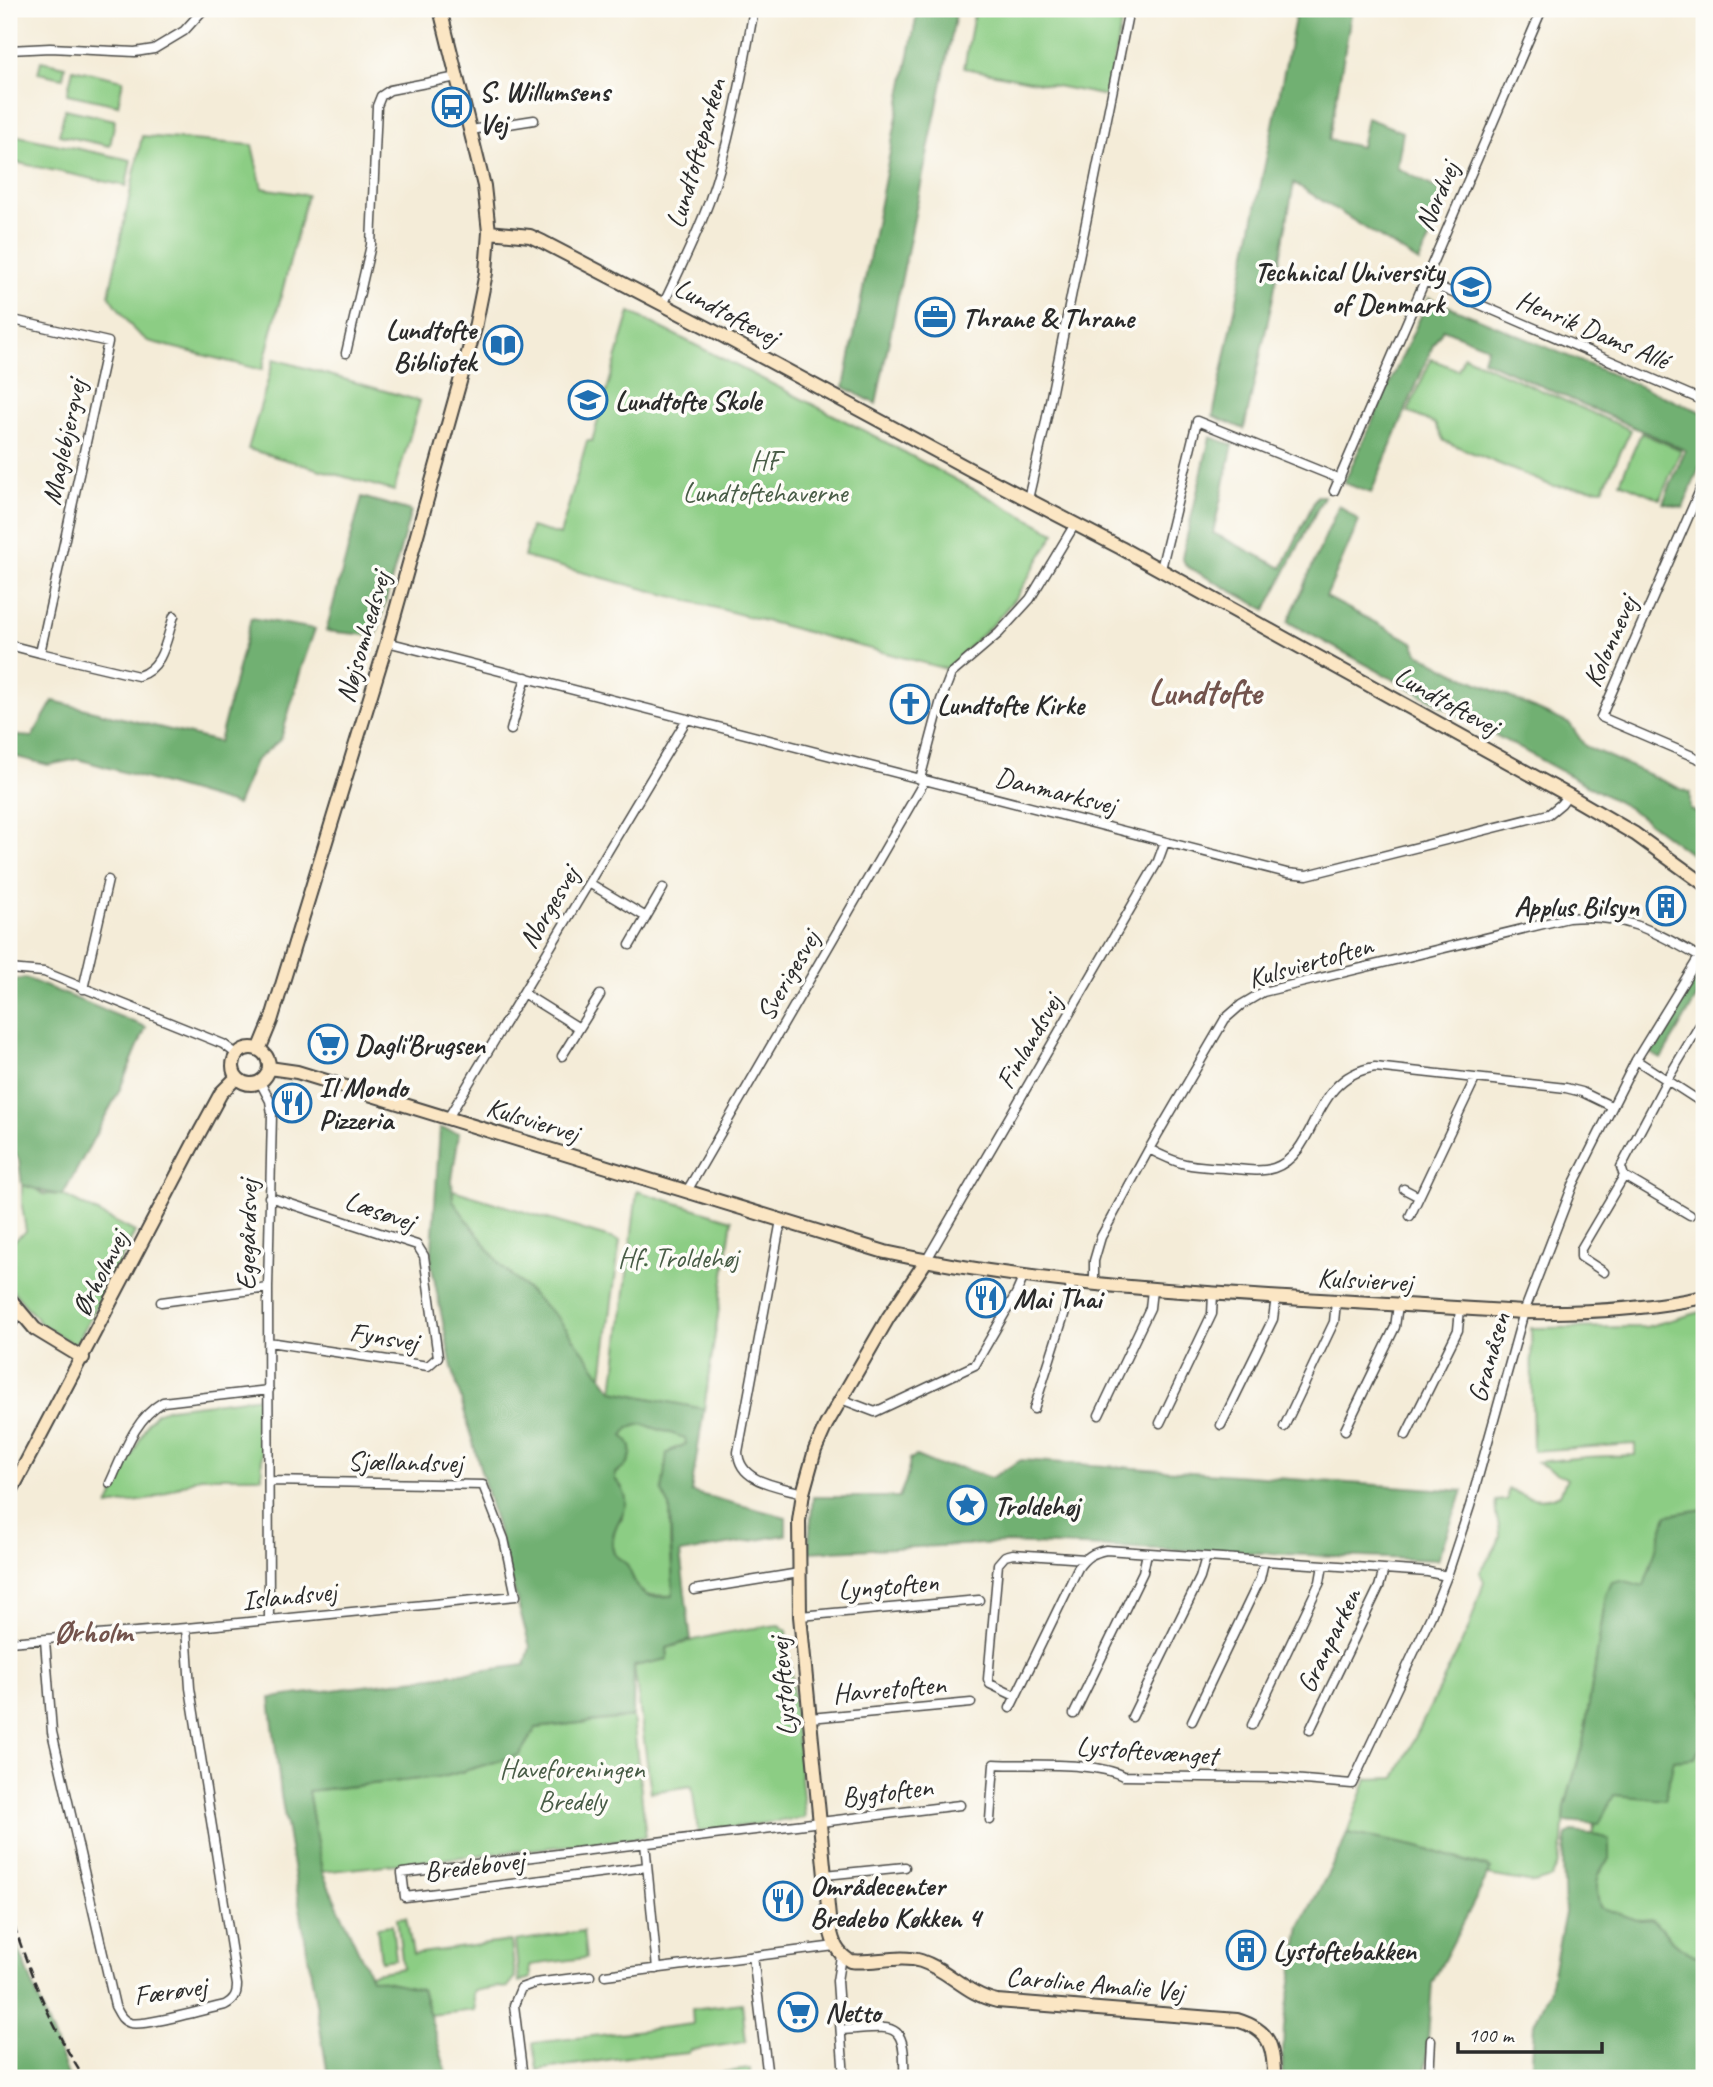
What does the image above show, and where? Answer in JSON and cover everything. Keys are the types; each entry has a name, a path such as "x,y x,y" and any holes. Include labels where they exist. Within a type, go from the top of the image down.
{"street":[{"path":"9,50 50,48 135,52 154,49 184,30 204,9"},
{"path":"440,9 484,186 489,232"},
{"name":"Lundtofteparken","path":"663,305 696,234 720,167 737,101 754,9"},
{"path":"1028,499 1129,9"},
{"name":"Nordvej","path":"1334,491 1542,9"},
{"path":"346,353 372,245 377,106 381,96 390,90 457,77"},
{"path":"471,130 534,120"},
{"name":"Lundtoftevej","path":"489,232 530,236 1161,569 1568,794 1635,834 1704,884"},
{"name":"Nøjsomhedsvej","path":"259,1050 271,1021 387,642 475,328 486,273 489,232"},
{"name":"Henrik Dams Allé","path":"1425,281 1704,401"},
{"name":"Maglebjergvej","path":"9,318 108,342 40,653"},
{"path":"1161,569 1197,421 1340,479"},
{"name":"Kolonnevej","path":"1704,481 1601,717 1704,761"},
{"name":"Sverigesvej","path":"687,1191 923,780 941,700 951,674 999,633 1030,598 1075,524"},
{"path":"9,645 138,676 150,672 158,663 174,616"},
{"name":"Danmarksvej","path":"387,642 1287,873 1307,875 1549,814 1568,794"},
{"path":"511,730 526,677"},
{"name":"Norgesvej","path":"448,1118 687,719"},
{"name":"Finlandsvej","path":"926,1261 1158,861 1166,842"},
{"path":"83,989 108,880"},
{"path":"589,883 646,917"},
{"path":"630,945 663,888"},
{"name":"Kulsviertoften","path":"1094,1285 1094,1261 1101,1237 1149,1149 1225,1019 1241,1005 1263,992 1568,918 1589,916 1632,922 1701,953"},
{"name":"Granåsen","path":"1352,1784 1447,1576 1470,1506 1524,1312 1573,1185 1611,1106 1701,953 1704,942"},
{"path":"9,969 44,972 223,1044 238,1055"},
{"path":"523,993 579,1028"},
{"path":"562,1056 600,995"},
{"path":"1690,1215 1624,1176 1621,1167 1667,1080 1704,1018"},
{"path":"248,1049 259,1050 265,1055 269,1068 260,1082 247,1084 237,1077 233,1066 238,1055 248,1049"},
{"path":"1636,1060 1704,1104"},
{"path":"1149,1149 1173,1163 1186,1166 1259,1170 1273,1168 1295,1152 1336,1084 1360,1069 1376,1067 1566,1088 1611,1106"},
{"name":"Kulsviervej","path":"269,1068 297,1072 885,1252 1023,1278 1152,1290 1524,1312 1621,1311 1704,1297"},
{"name":"Ørholmvej","path":"9,1495 221,1093 237,1077"},
{"path":"1410,1216 1475,1079"},
{"name":"Egegårdsvej","path":"260,1082 270,1101 272,1114 268,1288 269,1619"},
{"path":"1604,1272 1581,1257 1581,1250 1624,1176"},
{"path":"1404,1189 1419,1197"},
{"name":"Læsøvej","path":"269,1197 417,1245 424,1256 430,1306"},
{"path":"781,1220 738,1462 748,1476 803,1493"},
{"name":"Lystoftevej","path":"844,2078 838,1951 831,1931 800,1616 799,1521 803,1493 826,1424 888,1318 926,1261"},
{"path":"841,1399 874,1412 975,1365 1023,1278"},
{"path":"1034,1409 1069,1299 1070,1283"},
{"path":"161,1302 268,1288"},
{"path":"1099,1415 1150,1308 1152,1290"},
{"path":"1160,1423 1212,1314 1213,1294"},
{"path":"1222,1425 1273,1318 1276,1297"},
{"path":"9,1298 35,1329 83,1358"},
{"path":"1284,1427 1334,1322 1336,1302"},
{"path":"1345,1430 1395,1327 1398,1305"},
{"name":"Fynsvej","path":"269,1342 428,1366 438,1357 430,1306"},
{"path":"1406,1435 1458,1330 1460,1309"},
{"path":"9,1331 19,1312"},
{"path":"110,1483 140,1421 150,1410 163,1402 269,1390"},
{"name":"Sjællandsvej","path":"269,1481 483,1485 504,1539"},
{"name":"Islandsvej","path":"9,1642 516,1596 504,1539"},
{"name":"Granparken","path":"1015,1696 990,1684 988,1679 998,1564 1005,1556 1013,1554 1085,1559 1105,1550 1428,1572 1447,1576"},
{"path":"1074,1714 1143,1572 1147,1553"},
{"path":"1132,1717 1200,1578 1206,1557"},
{"path":"1010,1708 1085,1559"},
{"path":"1192,1721 1260,1579 1264,1561"},
{"name":"Granparken","path":"1252,1725 1320,1582 1323,1565"},
{"name":"Granparken","path":"1310,1730 1379,1587 1384,1569"},
{"path":"694,1590 799,1573"},
{"name":"Lyngtoften","path":"800,1616 979,1600"},
{"name":"Færøvej","path":"45,1640 52,1732 115,2006 120,2017 130,2023 144,2022 225,2005 237,1994 190,1688 186,1628"},
{"name":"Havretoften","path":"810,1718 971,1703"},
{"name":"Lystoftevænget","path":"990,1820 995,1764 1072,1766 1115,1772 1123,1776 1280,1779 1352,1784"},
{"name":"Bygtoften","path":"820,1822 960,1805"},
{"name":"Bredebovej","path":"648,1867 405,1897 402,1873 820,1822"},
{"path":"645,1843 657,1969"},
{"path":"825,1875 905,1867"},
{"path":"605,1975 753,1956 838,1951"},
{"name":"Caroline Amalie Vej","path":"838,1951 850,1961 919,1961 932,1966 977,1995 997,2001 1237,2020 1252,2024 1270,2042 1274,2058 1274,2078"},
{"path":"753,1956 768,2078"},
{"path":"523,2078 514,2005 521,1988 535,1983 590,1976"},
{"path":"842,2030 887,2028 897,2031 905,2051 904,2078"},
{"path":"1429,2078 1431,2040"}],"green space":[{"path":"918,9 957,9 876,404 844,387"},
{"path":"975,9 1124,9 1107,96 964,68"},
{"path":"1297,9 1352,9 1329,140 1361,147 1367,118 1403,132 1397,168 1449,195 1419,262 1294,183 1272,302 1244,429 1213,416"},
{"path":"41,61 65,66 63,78 38,73"},
{"path":"73,69 123,80 118,105 67,94"},
{"path":"65,109 115,120 110,146 59,135"},
{"path":"9,134 131,160 126,186 9,161"},
{"path":"142,136 252,145 262,188 307,195 262,370 148,341 134,330 109,295"},
{"path":"1429,298 1704,413 1704,456 1683,508 1663,503 1685,450 1483,360 1487,347 1443,329 1433,345 1371,493 1344,483"},
{"name":"HF Lundtoftehaverne","path":"630,312 863,430 1055,533 1017,596 996,621 946,669 524,557 531,527 560,535 587,441 592,441"},
{"path":"1464,356 1631,430 1603,489 1552,486 1444,441 1435,424 1408,412 1431,359 1458,370"},
{"path":"274,359 420,401 394,491 248,449"},
{"path":"1641,433 1681,450 1660,499 1620,482"},
{"path":"1210,437 1233,445 1213,533 1282,568 1317,496 1324,496 1266,610 1186,566 1182,557"},
{"path":"362,497 411,511 376,636 326,631"},
{"path":"1339,505 1359,521 1326,597 1413,642 1418,653 1453,672 1570,724 1585,746 1690,793 1690,809 1704,817 1704,864 1629,808 1288,622"},
{"path":"251,618 315,629 281,739 255,761 237,805 78,759 48,765 9,755 9,735 32,737 53,701 219,742"},
{"path":"1704,962 1704,985 1661,1059 1649,1052"},
{"path":"25,978 146,1027 119,1091 63,1195 22,1185 19,1160 9,1141 9,981"},
{"path":"440,1128 459,1133 452,1180 453,1201 502,1267 558,1318 613,1391 704,1409 691,1492 786,1517 786,1535 680,1553 691,1640 667,1648 668,1659 634,1666 633,1717 536,1728 519,1755 447,1776 308,1791 322,1872 371,1978 422,1989 448,2078 309,2078 328,2075 281,1795 270,1698 525,1665 530,1647 452,1367 431,1263","holes":["642,1424 685,1438 686,1444 667,1453 662,1492 670,1507 673,1596 649,1596 642,1593 628,1568 612,1548 614,1532 626,1504 626,1497 615,1479 615,1473 625,1466 631,1456 630,1446 623,1436 628,1428"]},
{"path":"22,1185 37,1189 43,1194 63,1195 135,1232 79,1339 73,1344 41,1324 9,1286 9,1245 26,1231"},
{"path":"453,1190 620,1241 602,1377 530,1292 502,1267 453,1201"},
{"name":"Hf. Troldehøj","path":"637,1191 732,1220 704,1409 613,1391"},
{"path":"1704,1311 1704,2078 1568,2078 1587,1859 1603,1782 1606,1595 1583,1743 1565,1807 1563,1842 1558,1864 1551,1878 1534,1883 1488,1875 1490,1868 1419,1847 1347,1833 1367,1779 1395,1778 1468,1630 1484,1582 1480,1572 1500,1538 1496,1501 1507,1500 1508,1489 1534,1498 1560,1494 1567,1479 1537,1462 1635,1455 1635,1444 1533,1451 1531,1328 1646,1327"},
{"path":"261,1397 262,1477 200,1477 152,1499 108,1506 148,1422 156,1413 169,1408"},
{"path":"642,1424 685,1437 686,1444 671,1450 670,1544 674,1596 646,1595 638,1588 626,1564 614,1555 612,1543 617,1523 622,1518 623,1488 615,1479 615,1473 625,1466 631,1456 628,1441 623,1436 628,1428"},
{"path":"916,1456 940,1466 958,1467 991,1478 1021,1460 1463,1491 1437,1560 1006,1543 808,1552 813,1497 899,1497 907,1478 910,1459"},
{"path":"1704,1509 1704,1740 1695,1758 1674,1760 1665,1800 1614,1795 1599,1824 1564,1821 1565,1807 1583,1743 1606,1595 1612,1582 1621,1580 1644,1586 1667,1515"},
{"path":"779,1625 787,1631 805,1818 698,1832 692,1786 651,1792 634,1666 668,1659 667,1648 681,1644"},
{"name":"Haveforeningen Bredely","path":"633,1717 646,1837 322,1872 308,1791 447,1776 519,1755 536,1728"},
{"path":"1572,1832 1599,1835 1609,1840 1609,1859 1597,1882 1600,1907 1640,1921 1653,1920 1682,1948 1704,1957 1704,2078 1531,2078 1534,2024 1549,1992 1565,1913 1563,1860 1567,1835"},
{"path":"1347,1833 1419,1847 1491,1869 1432,1983 1425,2078 1282,2078 1284,2026 1300,1926"},
{"path":"406,1917 413,1954 511,1941 515,1978 507,1988 473,1991 475,2010 430,2015 422,1989 371,1979 369,1974 403,1968 397,1918"},
{"path":"392,1925 396,1959 381,1961 377,1927"},
{"path":"583,1931 586,1958 530,1965 531,1978 519,1982 515,1941"},
{"path":"17,1944 69,2078 9,2078 9,1985"},
{"path":"742,2003 746,2042 691,2050 688,2053 649,2057 642,2055 537,2070 533,2043 693,2024 692,2009"},
{"path":"750,2069 751,2078 692,2078 692,2076"}],"railway":[{"path":"9,1910 41,1996 84,2078"}],"place":[{"name":"S. Willumsens Vej","path":"452,107"},
{"name":"Technical University of Denmark","path":"1471,287"},
{"name":"Thrane & Thrane","path":"935,317"},
{"name":"Lundtofte Bibliotek","path":"503,345"},
{"name":"Lundtofte Skole","path":"588,400"},
{"name":"Lundtofte Kirke","path":"910,704"},
{"name":"Applus Bilsyn","path":"1666,906"},
{"name":"Dagli'Brugsen","path":"328,1044"},
{"name":"Il Mondo Pizzeria","path":"292,1103"},
{"name":"Mai Thai","path":"986,1298"},
{"name":"Troldehøj","path":"967,1505"},
{"name":"Områdecenter Bredebo Køkken 4","path":"783,1901"},
{"name":"Lystoftebakken","path":"1246,1950"},
{"name":"Netto","path":"798,2012"}],"district":[{"name":"Lundtofte","path":"1205,692"},
{"name":"Ørholm","path":"93,1631"}]}
